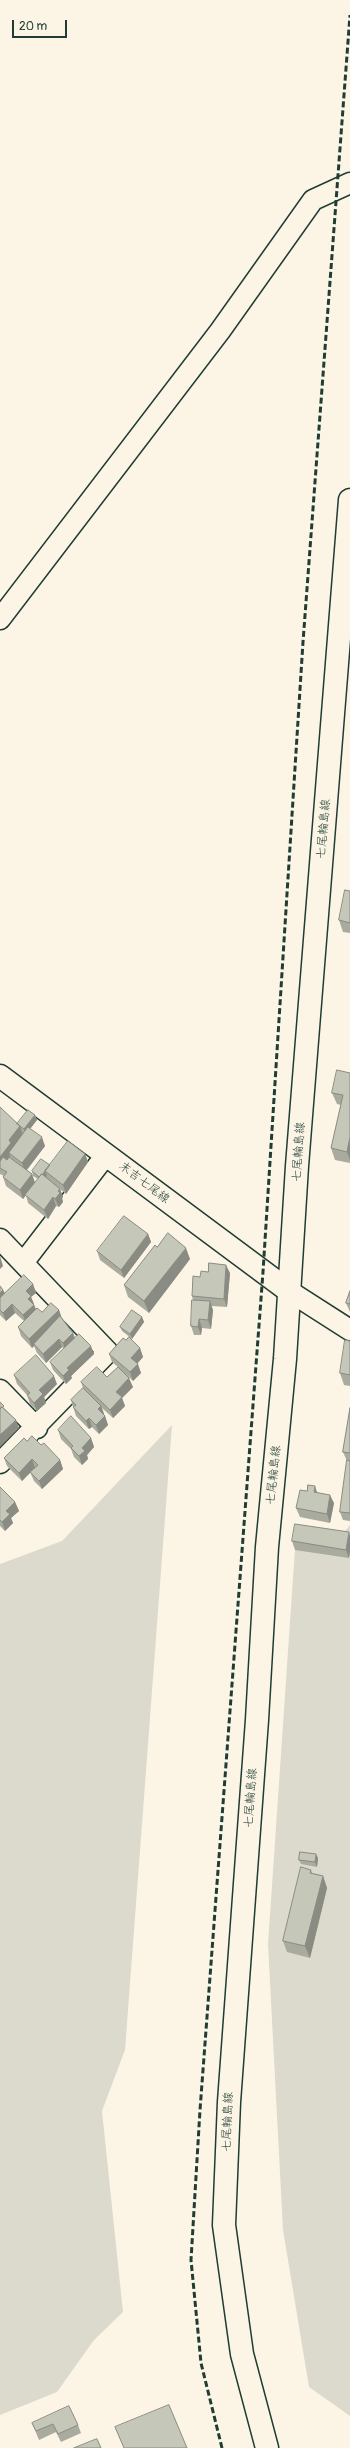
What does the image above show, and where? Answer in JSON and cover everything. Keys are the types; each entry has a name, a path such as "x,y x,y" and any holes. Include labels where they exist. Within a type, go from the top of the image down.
{"main road":[{"name":"七尾輪島線","path":"267,2448 242,2354 224,2225 234,2008 257,1720 267,1547 285,1359 350,500"},
{"name":"末吉七尾線","path":"0,1076 289,1291"}],"street":[{"path":"0,619 220,331 313,200 350,183"},
{"path":"24,1263 106,1155"},
{"path":"0,1239 108,1352 37,1428 0,1463"},
{"path":"289,1291 350,1330"},
{"path":"0,1390 37,1428"}],"shaded area":[{"path":"172,1425 125,2050 102,2111 123,2312 94,2340 57,2392 0,2415 0,1564 62,1541"},
{"path":"350,1525 350,2416 309,2387 283,2230 268,1944 295,1549 303,1531 341,1536"}],"building":[{"path":"345,890 350,891 350,923 339,920"},
{"path":"337,1070 350,1073 350,1137 347,1152 331,1148 343,1095 332,1093"},
{"path":"0,1107 20,1126 9,1140 11,1143 0,1157"},
{"path":"28,1110 35,1115 24,1129 17,1124"},
{"path":"28,1127 42,1137 22,1163 9,1153"},
{"path":"68,1141 85,1154 63,1185 45,1171"},
{"path":"3,1157 7,1160 9,1157 32,1174 20,1190 3,1177 7,1172 0,1168 0,1162"},
{"path":"41,1159 50,1165 39,1177 32,1171"},
{"path":"42,1174 60,1189 58,1191 60,1193 55,1199 53,1197 44,1210 25,1195"},
{"path":"124,1216 148,1234 121,1270 97,1251"},
{"path":"168,1233 186,1248 144,1301 124,1285 155,1245 157,1247"},
{"path":"209,1263 226,1265 224,1299 192,1296 193,1276 200,1277 201,1271 208,1272"},
{"path":"24,1275 33,1284 26,1291 31,1296 28,1299 34,1305 23,1315 12,1304 3,1313 0,1310 0,1298"},
{"path":"0,1286 3,1290 0,1293"},
{"path":"350,1291 350,1304 346,1303"},
{"path":"192,1300 210,1301 208,1320 199,1319 198,1327 191,1326"},
{"path":"51,1303 59,1310 29,1339 18,1327 37,1308 42,1312"},
{"path":"132,1310 142,1317 130,1334 120,1327"},
{"path":"60,1316 73,1333 63,1343 59,1339 43,1354 34,1344"},
{"path":"79,1334 91,1346 67,1368 69,1370 63,1376 50,1362"},
{"path":"129,1337 140,1348 131,1358 138,1364 130,1372 109,1354 123,1338 126,1340"},
{"path":"345,1340 350,1341 350,1375 340,1373"},
{"path":"36,1355 54,1376 39,1390 43,1394 34,1403 27,1395 30,1393 14,1375"},
{"path":"97,1367 107,1377 118,1367 129,1378 116,1392 122,1397 110,1410 81,1382"},
{"path":"83,1388 101,1406 98,1409 105,1416 96,1425 89,1418 86,1421 73,1407 76,1405 71,1400"},
{"path":"0,1402 4,1406 0,1409"},
{"path":"2,1407 16,1420 0,1435 0,1409"},
{"path":"350,1408 350,1453 343,1452"},
{"path":"71,1416 91,1438 82,1448 85,1451 79,1456 71,1448 73,1446 58,1430"},
{"path":"32,1436 41,1445 44,1443 60,1460 39,1481 30,1472 38,1465 32,1459 19,1473 4,1458 24,1438 27,1441"},
{"path":"347,1460 350,1461 350,1513 340,1512"},
{"path":"308,1485 315,1486 314,1492 330,1495 327,1514 296,1508 300,1490 307,1491"},
{"path":"0,1487 15,1502 6,1511 10,1514 2,1522 0,1520"},
{"path":"295,1524 349,1532 346,1550 292,1541"},
{"path":"300,1852 316,1854 315,1862 299,1860"},
{"path":"301,1867 311,1870 310,1873 323,1876 305,1946 283,1941"},
{"path":"169,2405 187,2448 124,2448 115,2427"},
{"path":"69,2406 78,2425 58,2434 53,2424 36,2431 32,2423"},
{"path":"97,2439 101,2448 74,2448"}],"railway":[{"path":"222,2448 201,2363 191,2260 200,2110 263,1272 303,642 350,15"}]}
